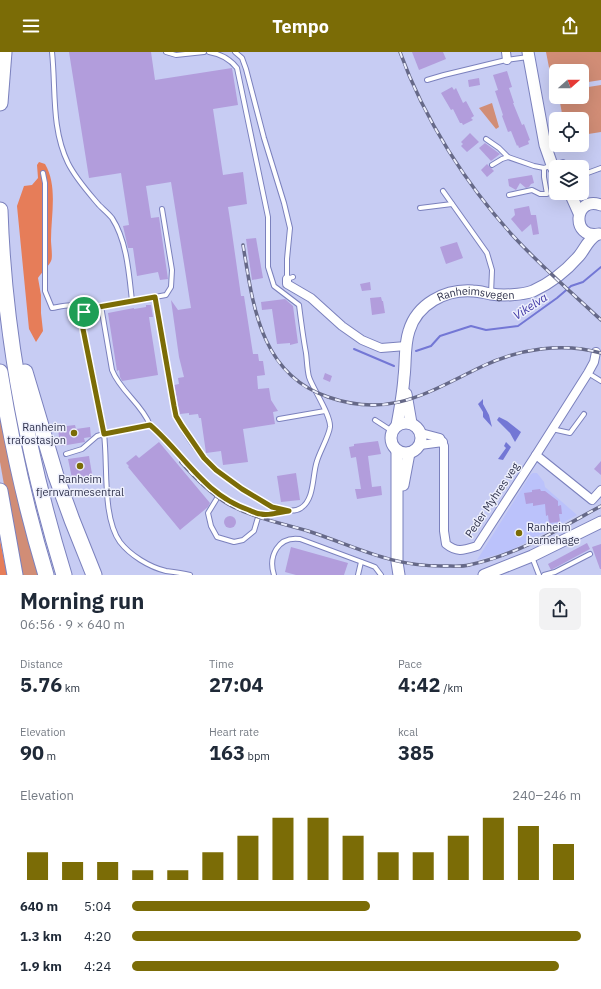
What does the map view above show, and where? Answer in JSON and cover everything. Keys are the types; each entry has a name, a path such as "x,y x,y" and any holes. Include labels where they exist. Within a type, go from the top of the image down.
{"highway":[{"path":"0,103 4,52"},
{"path":"0,210 3,258 13,346 22,401 37,475 64,575"},
{"path":"13,346 26,374 56,476 94,575"},
{"path":"0,372 11,436 46,575"},
{"path":"0,491 15,575"}],"street":[{"path":"528,54 549,160"},
{"path":"573,200 579,213 584,207 596,204"},
{"name":"Ranheimsvegen","path":"568,268 580,242 581,228 578,221 579,213"},
{"path":"581,228 587,234 598,234"},
{"name":"Ranheimsvegen","path":"411,423 406,400 406,348 408,332 412,322 424,306 438,296 453,292 472,291 504,295 531,291 551,282 568,268 580,255 591,238 598,234"},
{"path":"290,278 287,284 311,298 342,326 362,340 381,348 406,348"},
{"name":"Peder Myhres veg","path":"443,442 444,531 446,544 453,550 465,550 477,546 588,372 594,362 596,352"},
{"name":"Ranheimsvegen","path":"395,428 405,375"},
{"path":"404,423 411,423 417,427 420,433 422,439 420,445 410,453 397,451 391,442 395,428 404,423"},
{"path":"420,433 440,438 443,442"},
{"path":"420,445 443,442"},
{"path":"397,451 397,562 399,575"},
{"path":"406,575 402,549 403,481 410,453"},
{"path":"536,455 592,500 601,490"},
{"path":"484,575 532,556 601,522"}],"lane":[{"path":"52,52 55,109 60,142 68,164 81,184 111,218 118,230 127,267 132,301"},
{"path":"166,52 176,55 204,52"},
{"path":"101,306 112,370 116,380 144,414 150,425 162,435 190,468 219,495 240,507 259,514 295,511 303,508 310,497 316,462 330,426 309,376 299,305 274,286 268,267 268,217 237,68 232,61 224,56 209,52"},
{"path":"235,52 242,58 246,69 264,138 284,203 290,228 287,259 290,278"},
{"path":"427,80 506,56 528,54"},
{"path":"486,139 499,148 508,157 534,166 549,168"},
{"path":"492,165 508,157"},
{"path":"589,172 601,168"},
{"path":"510,195 532,190 540,194 547,194 544,177 549,171"},
{"path":"43,173 45,183 45,291 52,308 74,305 79,306 84,312"},
{"path":"443,191 487,253 492,270 491,294"},
{"path":"420,208 452,204"},
{"path":"162,209 172,270 171,286 166,295 88,309 84,312 82,324 104,434 108,510 110,520 120,542 136,557 152,566 190,575"},
{"path":"155,297 176,416 182,426 204,458 216,470 242,489 272,507 289,511"},
{"path":"588,372 601,381"},
{"path":"86,374 92,373"},
{"path":"279,419 325,411"},
{"path":"552,429 570,433 584,414"},
{"path":"375,420 395,428"},
{"path":"66,454 82,449 97,436 150,425"},
{"path":"219,495 208,513 211,526 217,537 234,542 244,540 254,531 259,514"},
{"path":"274,575 272,567 277,547 281,542 294,538 375,567 380,575"},
{"path":"544,575 555,572 590,554"},
{"path":"532,556 539,575"},
{"path":"358,575 361,562"}],"shaded area":[{"path":"546,52 601,52 601,80 589,82 589,64 549,64 549,67"},
{"path":"601,85 601,132 589,134 589,112 562,112 560,104 589,104 589,87"},
{"path":"492,103 499,127 496,129 479,108"},
{"path":"39,162 45,164 49,173 53,191 53,201 51,240 52,259 38,278 41,295 43,331 36,342 29,329 17,206 24,186 32,185 38,178 37,165"},
{"path":"483,399 483,404 489,415 492,427 483,417 483,412 478,404"},
{"path":"0,403 40,575 20,575 0,462"},
{"path":"499,417 507,421 521,432 515,442 510,433 497,420"},
{"path":"506,442 511,447 503,460 498,459 506,448 504,446"},
{"name":"Ranheim barnehage","path":"537,473 544,482 545,487 577,515 510,551 477,560 531,474"},
{"path":"0,540 7,575 0,575"}],"building":[{"path":"69,52 151,52 155,80 232,68 238,105 213,109 223,175 243,172 247,204 228,207 241,296 244,296 253,354 258,354 259,361 263,361 265,375 257,376 258,389 269,388 271,400 278,411 273,412 275,424 243,429 248,462 223,465 221,451 206,453 201,418 199,418 198,414 180,414 174,385 179,384 178,378 184,377 179,357 171,300 178,310 191,308 171,182 146,186 151,218 159,217 168,279 160,280 158,272 137,276 133,248 128,248 123,226 129,225 121,173 89,178"},
{"path":"412,52 443,52 446,59 419,70"},
{"path":"507,71 512,87 509,88 513,103 522,125 524,124 530,140 528,141 529,144 519,148 511,131 508,132 495,91 498,90 493,75"},
{"path":"479,78 480,85 469,87 468,80"},
{"path":"452,87 454,90 456,88 463,103 466,101 474,116 471,118 473,120 463,125 460,123 453,109 451,110 441,93"},
{"path":"470,133 479,142 467,152 461,146 463,144 461,142"},
{"path":"485,143 500,154 491,161 479,148"},
{"path":"487,164 494,171 487,177 481,170"},
{"path":"532,175 534,183 529,187 526,188 520,183 516,190 509,186 508,179"},
{"path":"529,206 531,215 536,215 539,234 533,235 531,224 522,232 511,219 515,215 514,209"},
{"path":"256,238 263,278 252,280 246,239"},
{"path":"457,242 463,258 446,264 440,247"},
{"path":"370,282 371,290 362,291 360,284"},
{"path":"381,297 385,313 372,315 370,298"},
{"path":"285,299 293,306 298,343 290,345 290,343 277,344 272,309 262,310 261,302"},
{"path":"146,305 151,305 153,317 149,317 158,375 122,381 119,370 117,371 108,313 146,307"},
{"path":"325,373 332,376 330,382 323,379"},
{"name":"Ranheim trafostasjon","path":"75,425 76,429 90,427 91,437 84,438 85,442 61,446 58,427"},
{"path":"378,441 381,454 368,456 372,487 381,486 382,495 357,499 355,489 361,489 356,457 351,458 349,447 354,446 354,444"},
{"path":"159,442 210,503 208,507 180,530 126,463 136,455 139,458"},
{"name":"Ranheim fjernvarmesentral","path":"89,456 93,480 73,483 68,459"},
{"path":"601,461 601,475 594,469"},
{"path":"296,473 300,500 281,502 277,476"},
{"path":"540,489 558,501 558,506 561,505 562,514 559,514 560,522 549,523 548,515 546,516 545,504 533,506 533,503 526,504 524,493"},
{"path":"228,516 232,516 236,522 232,528 228,528 224,524 224,520"},
{"path":"587,543 590,549 551,570 548,564"},
{"path":"601,544 601,569 600,569 592,547"},
{"path":"291,547 348,563 344,575 296,575 285,572"}],"waterway":[{"name":"Vikelva","path":"416,351 431,346 440,336 471,326 486,330 518,326 571,286 583,282 601,267"},
{"name":"Vikelva","path":"354,349 394,366"}],"railway":[{"path":"400,52 421,102 434,127 448,151 480,196 497,218 525,249 601,320"},
{"path":"243,245 256,313 264,335 274,355 287,372 305,386 328,397 350,403 371,405 390,404 408,400 426,393 483,366 511,355 541,349 556,348 571,348 601,353"},
{"path":"181,462 215,495 228,504 247,513 308,531 391,560 426,565 466,566 487,561 521,548 601,506"}],"place":[{"name":"Ranheim trafostasjon","path":"74,433"},
{"name":"Ranheim fjernvarmesentral","path":"80,466"},
{"name":"Ranheim barnehage","path":"519,533"}],"route":[{"path":"155,297 176,416 182,426 204,458 216,470 242,489 272,507 289,511 262,514 240,507 219,495 190,468 162,435 150,425 104,434 82,324 84,312 88,309 155,297"}]}
